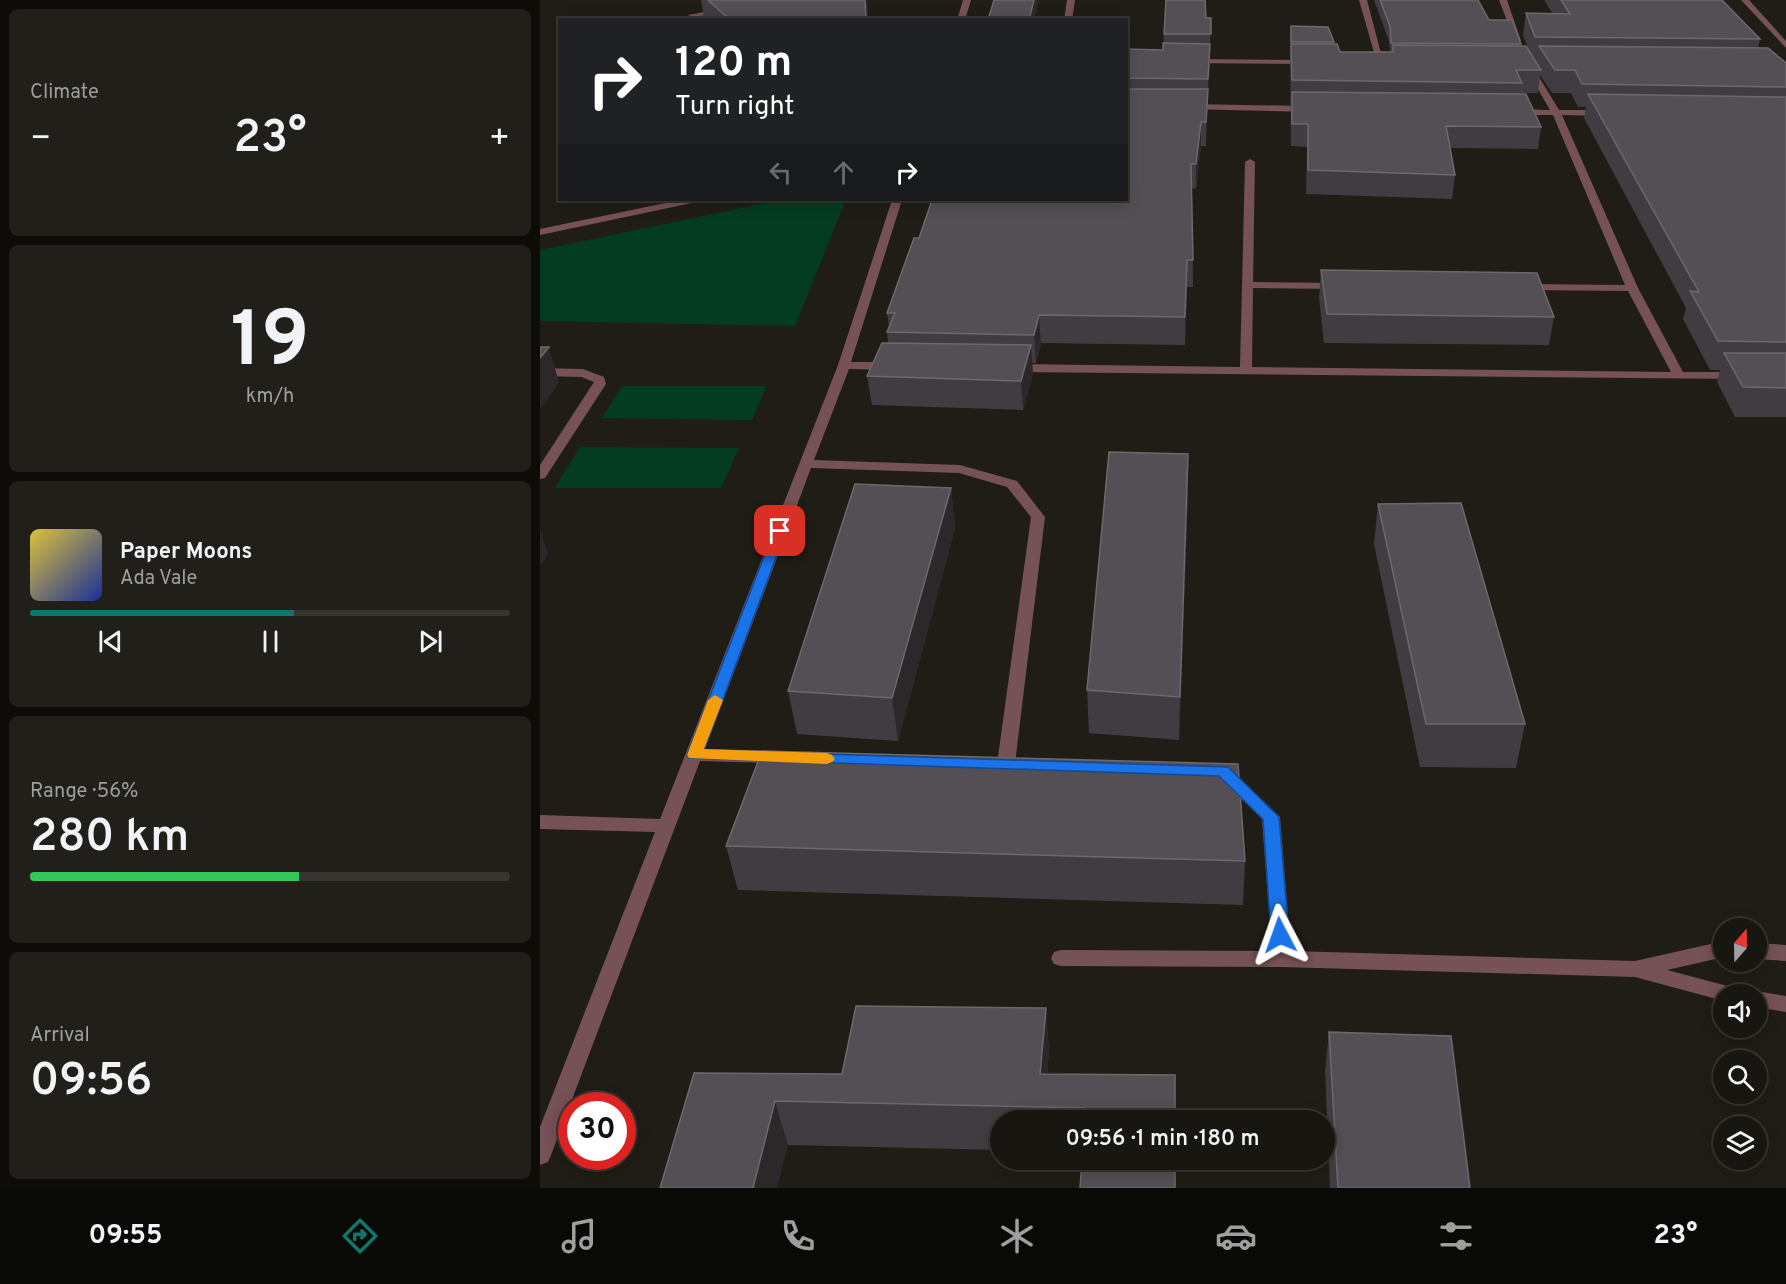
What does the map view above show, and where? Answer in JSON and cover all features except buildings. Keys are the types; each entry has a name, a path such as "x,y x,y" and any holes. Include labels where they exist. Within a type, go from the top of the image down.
{"street":[{"path":"961,18 967,0"},
{"path":"1068,18 1071,0"},
{"path":"1363,0 1381,63"},
{"path":"1503,0 1527,64 1556,112 1632,288 1679,375"},
{"path":"1745,0 1786,46"},
{"path":"692,15 726,10"},
{"path":"1184,61 1323,62"},
{"path":"1369,63 1392,63"},
{"path":"1516,64 1539,64"},
{"path":"1174,107 1317,109"},
{"path":"1508,111 1613,113"},
{"path":"1246,372 1250,162"},
{"path":"540,232 687,201"},
{"path":"540,1155 844,365 897,201"},
{"path":"1248,285 1353,286"},
{"path":"1516,287 1632,288"},
{"path":"844,365 903,366"},
{"path":"998,368 1750,376"},
{"path":"540,372 583,373 600,380 600,384 540,475"},
{"path":"806,464 960,469 1012,484 1038,517 1000,764 1028,765"},
{"path":"694,755 790,758"},
{"path":"1211,771 1223,771 1271,817 1282,959"},
{"path":"540,822 665,826"},
{"path":"1635,969 1713,951"},
{"path":"1767,952 1786,953"},
{"path":"1061,958 1282,959 1635,969 1713,990"},
{"path":"1767,1001 1786,1004"}],"green space":[{"path":"775,201 846,201 795,326 540,321 540,250"},
{"path":"622,386 767,386 752,420 602,418"},
{"path":"580,447 739,448 721,488 555,488"}],"slow traffic":[{"path":"715,700 694,755 827,759"}],"route":[{"path":"780,531 694,755 1223,771 1271,817 1280,935"}]}
